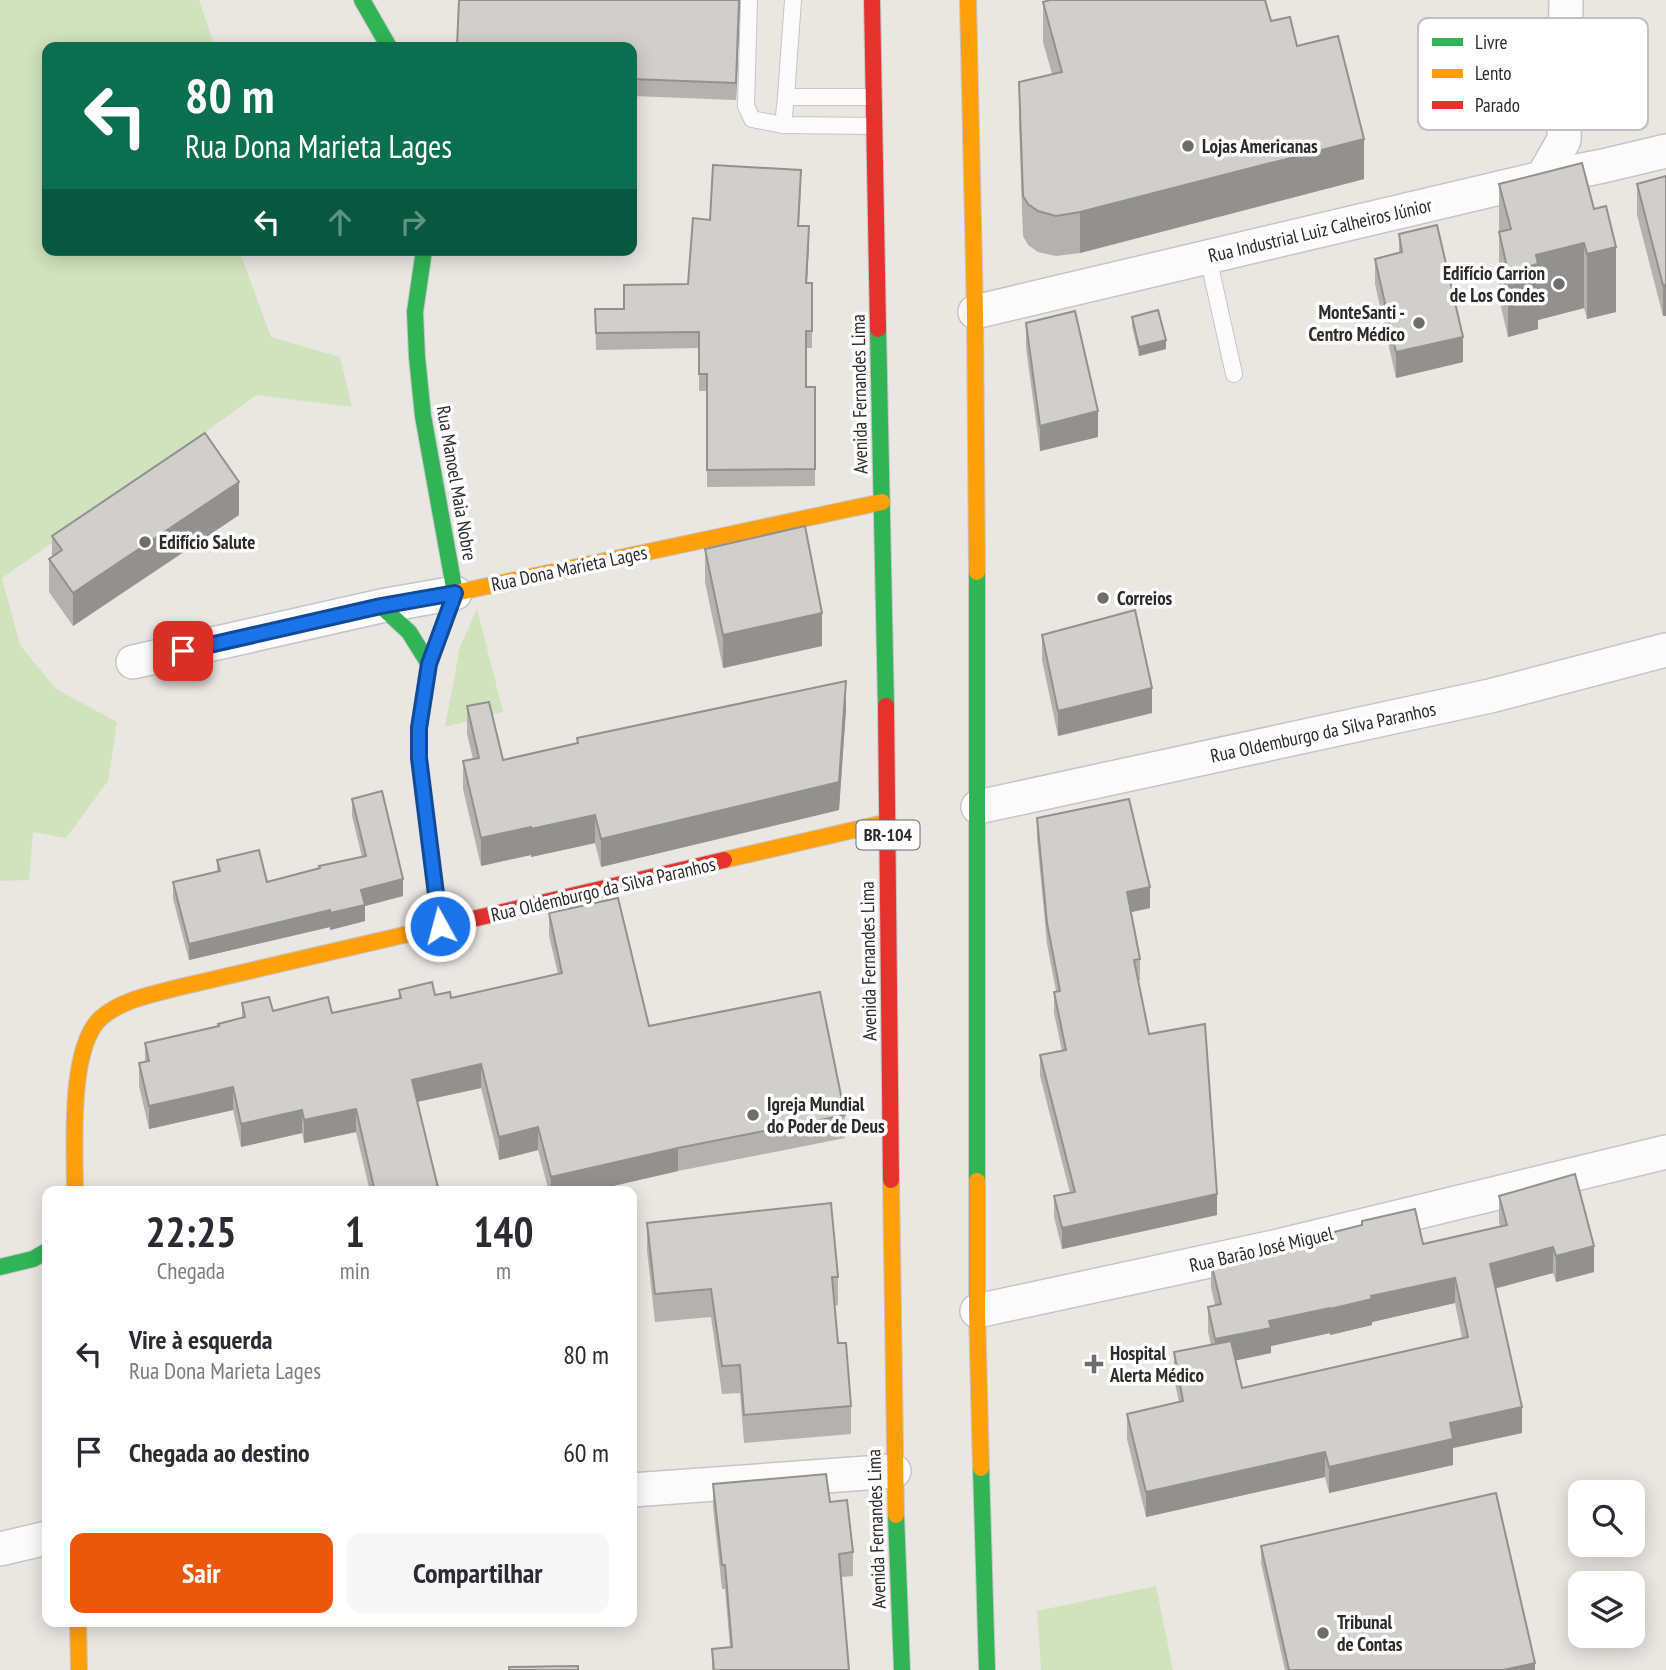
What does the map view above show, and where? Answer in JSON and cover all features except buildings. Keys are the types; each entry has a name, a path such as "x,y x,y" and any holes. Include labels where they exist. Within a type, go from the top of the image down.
{"main road":[{"path":"362,0 386,42"},
{"name":"Avenida Fernandes Lima","path":"872,0 888,822 894,1471 902,1670"},
{"path":"968,0 975,312 977,1311 987,1670"},
{"name":"Rua Manoel Maia Nobre","path":"423,256 415,312 417,357 423,416 455,593"},
{"name":"Rua Dona Marieta Lages","path":"455,593 882,502"},
{"path":"440,926 419,758 419,728 429,664 455,593"},
{"path":"381,606 409,632 429,664"},
{"name":"Rua Oldemburgo da Silva Paranhos","path":"75,1186 77,1078 82,1050 89,1030 97,1021 127,1002 176,988 888,822"},
{"path":"0,1266 42,1258"},
{"path":"78,1627 79,1670"}],"street":[{"path":"1566,0 1566,18"},
{"path":"1542,178 1564,140 1564,130"},
{"path":"1564,140 1604,166"},
{"name":"Rua Industrial Luiz Calheiros Júnior","path":"975,312 1666,151"},
{"name":"Rua Dona Marieta Lages","path":"133,662 381,606 455,593"},
{"name":"Rua Oldemburgo da Silva Paranhos","path":"978,807 1490,696 1666,650"},
{"name":"Rua Barão José Miguel","path":"977,1311 1274,1247 1666,1152"},
{"path":"637,1490 894,1471"},
{"path":"0,1549 42,1539"}],"lane":[{"path":"749,0 746,106 752,119 783,125 874,126"},
{"path":"783,125 793,0"},
{"path":"786,97 874,97"},
{"path":"1208,257 1234,374"}],"green space":[{"path":"0,0 199,0 213,42 42,42 42,256 241,256 271,337 340,357 352,407 256,395 2,578 20,645 56,689 117,722 108,781 66,838 33,832 29,880 0,881"},
{"path":"477,609 503,712 445,727 460,647"},
{"path":"1156,1586 1173,1670 1041,1670 1037,1611"}],"traffic: fast":[{"path":"362,0 386,42"},
{"path":"423,256 415,312 417,357 423,416 455,593 429,664 419,728 423,793"},
{"path":"878,329 886,706"},
{"path":"977,572 977,1181"},
{"path":"381,606 409,632 429,664"},
{"path":"0,1267 33,1259 42,1254"},
{"path":"981,1468 987,1670"},
{"path":"896,1515 902,1670"}],"traffic: slow":[{"path":"968,0 977,572"},
{"path":"455,593 882,502"},
{"path":"423,793 440,926"},
{"path":"724,860 888,822"},
{"path":"75,1186 78,1075 90,1032 109,1012 137,999 176,988 477,918"},
{"path":"891,1180 896,1515"},
{"path":"977,1181 981,1468"},
{"path":"78,1627 79,1670"}],"traffic: jam":[{"path":"872,0 878,329"},
{"path":"886,706 891,1180"},
{"path":"477,918 724,860"}],"place":[{"name":"Lojas Americanas","path":"1188,146"},
{"name":"Edifício Carrion de Los Condes","path":"1559,284"},
{"name":"MonteSanti - Centro Médico","path":"1419,323"},
{"name":"Edifício Salute","path":"145,542"},
{"name":"Correios","path":"1103,598"},
{"name":"Igreja Mundial do Poder de Deus","path":"753,1115"},
{"name":"Hospital Alerta Médico","path":"1094,1364"},
{"name":"Tribunal de Contas","path":"1323,1633"}],"route":[{"path":"183,651 381,606 455,593 429,664 419,728 419,758 440,926"}]}
